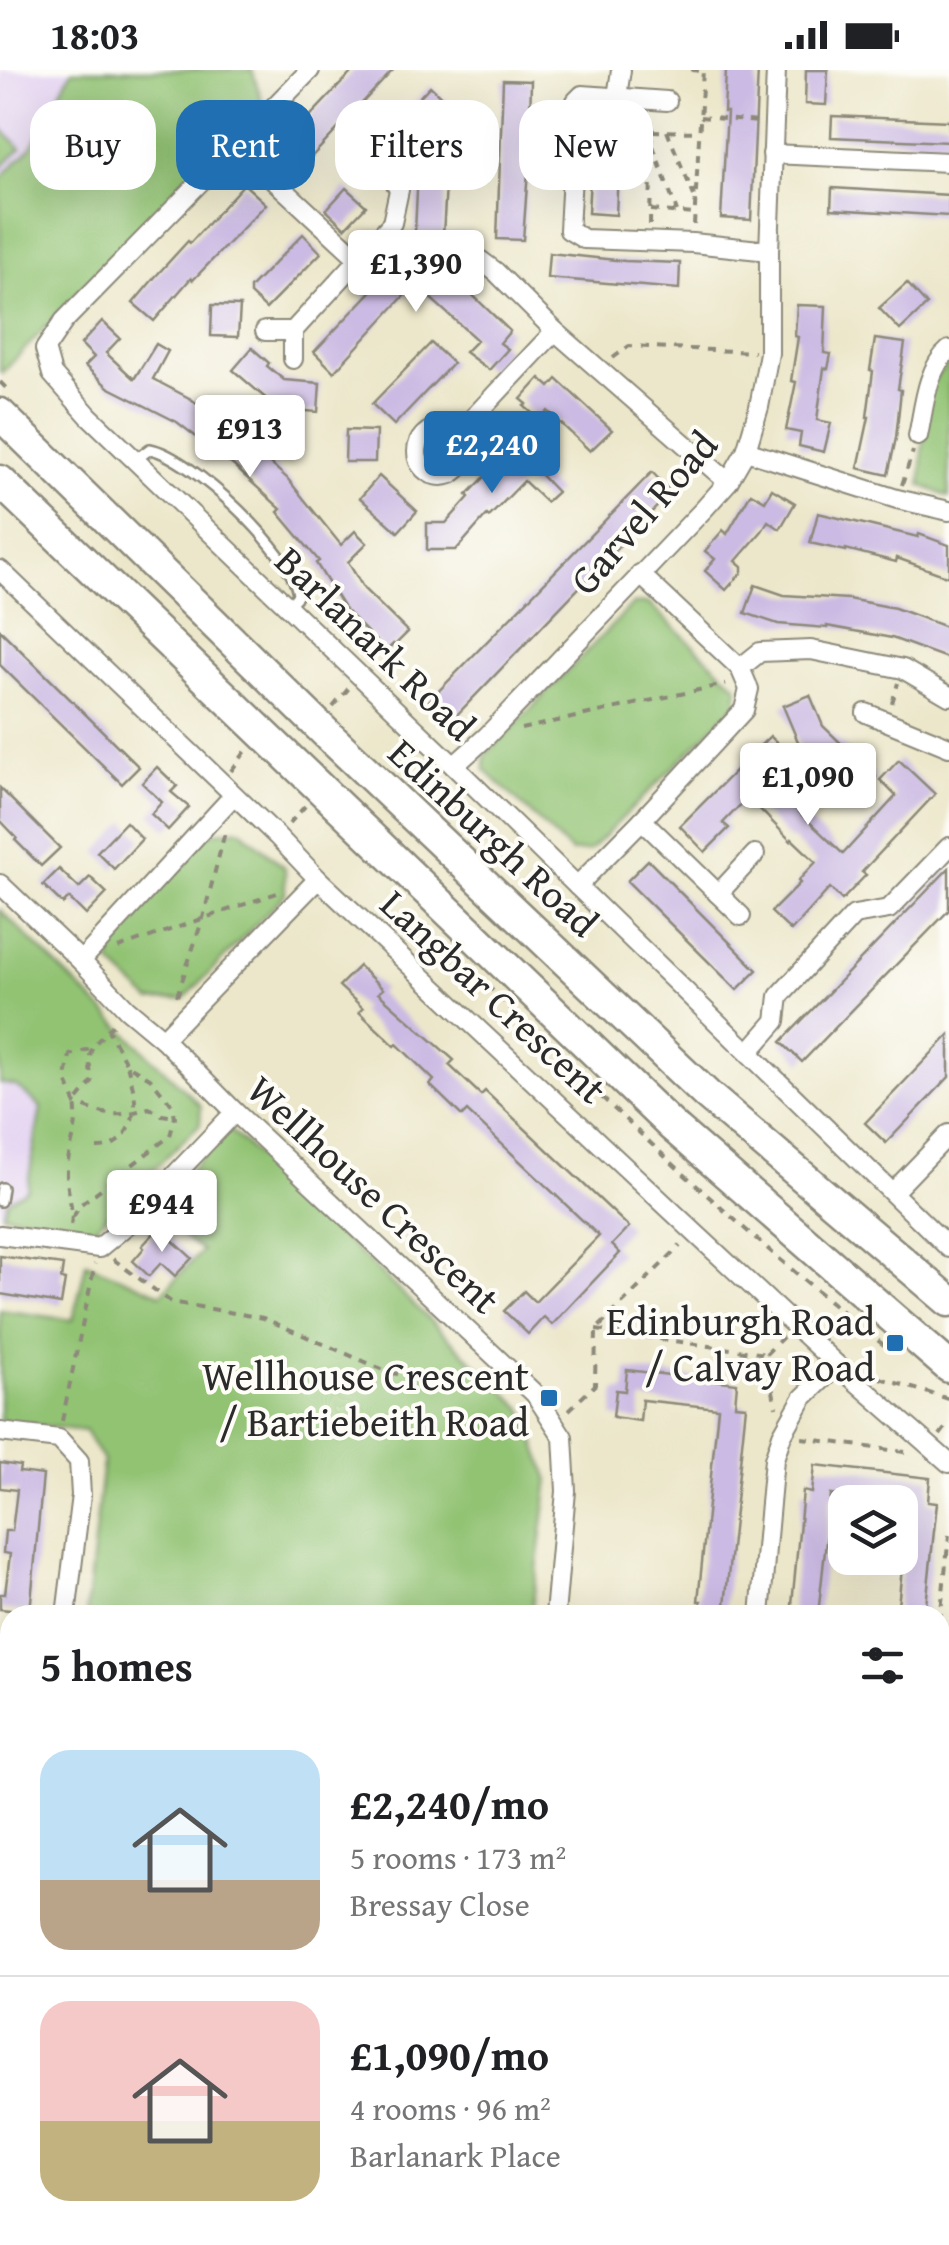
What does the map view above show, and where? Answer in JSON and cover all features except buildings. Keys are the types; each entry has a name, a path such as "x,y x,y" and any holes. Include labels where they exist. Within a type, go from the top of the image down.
{"main road":[{"name":"Edinburgh Road","path":"0,414 330,737 707,1095 949,1301"},
{"name":"Edinburgh Road","path":"0,481 672,1126 949,1367"}],"street":[{"name":"Barlanark Road","path":"281,100 310,70"},
{"path":"617,97 620,70"},
{"name":"Garvel Road","path":"454,766 728,482 746,451 769,353 768,251 776,70"},
{"path":"659,100 582,95 576,101 569,230 584,239 692,243 768,251"},
{"path":"772,154 949,162"},
{"name":"Barlanark Road","path":"193,190 64,321 45,349 52,374 89,416 949,1248"},
{"path":"284,190 360,260"},
{"path":"293,359 293,330 392,223 398,190"},
{"path":"458,258 480,260 496,272 598,370 728,482"},
{"path":"266,331 293,330"},
{"path":"458,434 555,331"},
{"path":"918,436 928,390 940,358 949,350"},
{"path":"746,451 897,499 949,511"},
{"name":"Langbar Crescent","path":"0,570 318,879 837,1365 946,1460"},
{"path":"576,886 744,710 749,689 743,674 640,574"},
{"path":"743,674 760,652 812,650 902,668 949,696"},
{"path":"866,713 949,747"},
{"path":"81,960 228,788"},
{"path":"642,820 741,916"},
{"path":"749,1052 776,1021 779,996 854,915 889,909 949,847"},
{"path":"718,894 755,854"},
{"path":"163,1038 318,879"},
{"name":"Wellhouse Crescent","path":"0,884 81,960 126,1009 163,1038 235,1112 535,1394 563,1437 566,1492 557,1605"},
{"path":"0,1235 98,1248 127,1225 235,1112"},
{"path":"893,1192 949,1134"},
{"path":"761,1605 774,1459 802,1398 837,1365"},
{"path":"0,1432 59,1439 78,1460 81,1495 67,1605"}],"lane":[{"path":"135,460 150,449 166,454 232,504 264,537 295,579 298,595 287,606"},
{"path":"0,1201 2,1188"}],"path":[{"path":"691,70 703,70 692,243"},
{"path":"653,127 659,100"},
{"path":"700,117 774,124"},
{"path":"653,131 700,132"},
{"path":"668,131 695,200"},
{"path":"653,145 678,212"},
{"path":"650,241 651,190"},
{"path":"650,210 694,214"},
{"path":"598,370 628,346 769,353"},
{"path":"897,499 918,436"},
{"path":"886,722 902,668"},
{"path":"523,728 743,674"},
{"path":"163,1038 203,918 228,788 246,751"},
{"path":"116,948 318,879"},
{"path":"75,1103 92,1082 88,1058 92,1048 126,1009"},
{"path":"97,1148 117,1143 128,1130 135,1099 127,1066 108,1030"},
{"path":"68,1245 72,1216 66,1175 78,1120 66,1078 70,1055 92,1048"},
{"path":"72,1216 81,1204 170,1136 175,1117 173,1106 150,1078 127,1066"},
{"path":"75,1103 105,1116 149,1108 175,1117"},
{"path":"554,1423 596,1385 596,1330 694,1232"},
{"path":"59,1439 98,1248 171,1302 262,1318 392,1372 535,1394"},
{"path":"766,1354 794,1325"},
{"path":"596,1330 766,1354"},
{"path":"766,1354 782,1435 946,1460"},
{"path":"874,1376 949,1399"},
{"path":"942,1605 949,1535"}],"shaded area":[{"path":"0,70 72,70 56,100 30,100 30,149 0,178"},
{"path":"0,1064 61,1115 42,1220 0,1214"}],"green space":[{"path":"72,70 252,70 262,100 176,100 176,190 2,373 0,178 30,149 30,190 156,190 156,100 56,100"},
{"path":"0,127 21,148 0,169"},
{"path":"949,361 949,497 921,485 926,390"},
{"path":"648,603 738,687 736,705 589,851 571,852 485,770 485,756 633,604"},
{"path":"240,829 285,868 285,894 184,999 151,1001 111,964 112,937 208,833"},
{"path":"0,910 201,1106 200,1124 94,1228 3,1214 7,1201 27,1189 41,1107 16,1086 0,1083"},
{"path":"229,1129 523,1409 549,1480 532,1605 87,1605 103,1461 85,1431 0,1421 0,1310 73,1320 86,1263 161,1294 202,1251 152,1211"}],"place":[{"name":"Edinburgh Road / Calvay Road","path":"895,1343"},
{"name":"Wellhouse Crescent / Bartiebeith Road","path":"549,1398"}]}
